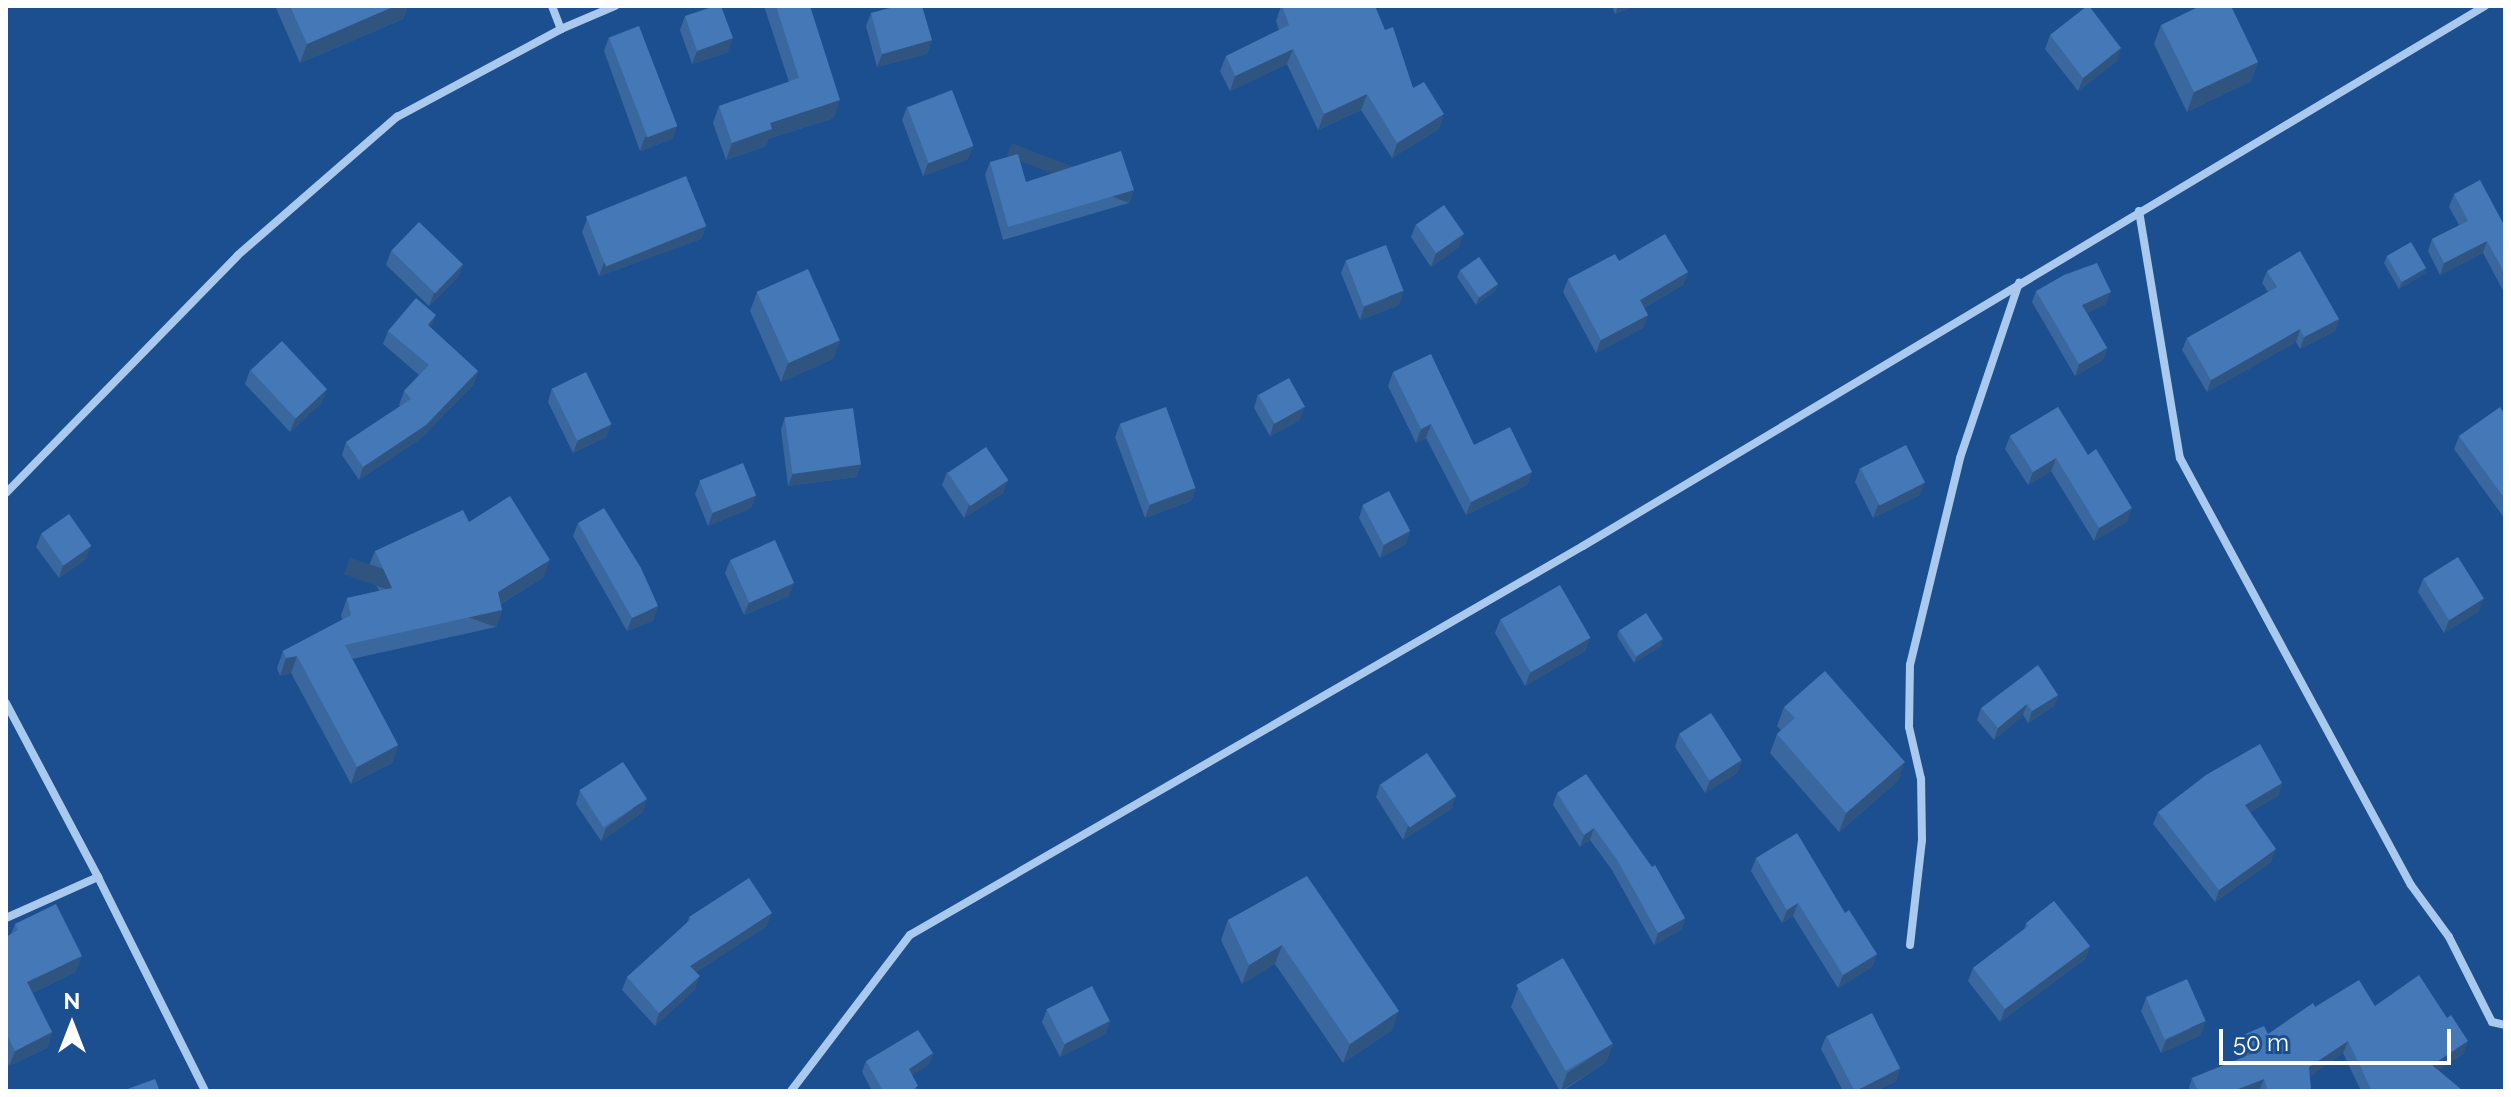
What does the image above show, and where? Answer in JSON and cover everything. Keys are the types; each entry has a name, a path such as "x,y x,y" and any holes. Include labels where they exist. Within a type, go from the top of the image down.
{"street":[{"path":"552,6 561,29"},
{"path":"6,493 238,255 397,117 561,29 615,6"},
{"path":"791,1091 910,935 1583,546 2485,6"},
{"path":"2139,211 2180,458 2411,885 2449,937 2492,1022 2505,1025"},
{"path":"1910,945 1922,840 1921,779 1909,727 1910,665 1960,458 2020,282"},
{"path":"6,703 98,877 205,1091"},
{"path":"6,918 98,877"}],"building":[{"path":"290,6 395,6 307,44"},
{"path":"721,6 733,38 697,51 685,16"},
{"path":"776,6 810,6 840,100 770,123 772,129 732,143 719,106 799,78"},
{"path":"897,6 922,6 932,40 882,54 871,13"},
{"path":"1282,6 1375,6 1385,30 1393,27 1413,88 1424,82 1444,114 1397,143 1367,94 1324,114 1293,49 1235,76 1226,56 1289,25"},
{"path":"2087,6 2121,48 2083,78 2050,35"},
{"path":"2200,6 2231,6 2258,62 2194,92 2161,25"},
{"path":"639,26 677,126 647,137 609,37"},
{"path":"952,90 974,146 929,163 907,107"},
{"path":"1121,151 1134,190 1008,227 990,162 1018,154 1026,182"},
{"path":"686,176 706,226 606,267 586,216"},
{"path":"2480,180 2505,224 2505,274 2487,241 2444,263 2432,239 2468,221 2454,194"},
{"path":"1444,205 1464,234 1436,253 1416,225"},
{"path":"419,222 463,264 435,293 391,251"},
{"path":"1665,234 1688,272 1640,300 1648,315 1601,340 1568,279 1615,254 1619,261"},
{"path":"2411,242 2426,268 2402,282 2387,256"},
{"path":"1386,245 1404,291 1363,306 1346,260"},
{"path":"2300,251 2339,319 2304,337 2300,329 2211,380 2187,338 2277,287 2267,271"},
{"path":"1479,257 1498,284 1479,297 1460,270"},
{"path":"2097,263 2111,292 2082,305 2107,348 2079,364 2036,291 2064,275"},
{"path":"808,269 840,340 789,363 757,292"},
{"path":"416,298 436,315 428,325 478,371 426,425 363,467 346,442 411,399 404,391 429,365 388,331"},
{"path":"282,341 327,389 296,419 251,370"},
{"path":"1431,354 1474,445 1510,427 1532,472 1471,502 1431,424 1421,429 1393,372"},
{"path":"586,372 611,424 577,441 552,389"},
{"path":"1289,378 1305,407 1274,424 1258,395"},
{"path":"1166,407 1195,488 1149,505 1120,424"},
{"path":"2058,407 2088,455 2096,449 2132,508 2099,528 2056,458 2033,472 2010,436"},
{"path":"2500,407 2505,415 2505,499 2459,436"},
{"path":"853,408 861,464 793,474 785,418"},
{"path":"1906,445 1925,482 1880,506 1861,468"},
{"path":"986,447 1008,480 970,506 948,473"},
{"path":"743,463 756,495 713,513 699,481"},
{"path":"1389,491 1410,531 1384,545 1363,505"},
{"path":"510,496 550,560 498,592 502,610 345,645 398,745 357,767 297,656 286,658 283,651 351,615 347,598 392,588 375,551 463,510 469,522"},
{"path":"604,508 641,568 658,606 632,618 578,523"},
{"path":"69,514 91,546 64,565 41,534"},
{"path":"775,540 794,583 749,603 730,560"},
{"path":"2458,557 2484,599 2449,620 2423,579"},
{"path":"1560,585 1590,638 1531,672 1500,620"},
{"path":"1646,613 1663,639 1636,656 1619,630"},
{"path":"2038,665 2058,695 2032,711 2027,704 1998,728 1981,708"},
{"path":"1825,671 1905,762 1846,813 1777,734 1795,718 1784,707"},
{"path":"1711,713 1741,760 1710,781 1679,734"},
{"path":"2260,744 2282,783 2245,805 2276,849 2219,890 2158,812 2206,775"},
{"path":"1427,753 1456,796 1410,827 1381,784"},
{"path":"623,762 647,799 603,827 579,790"},
{"path":"1586,774 1652,867 1655,865 1685,918 1658,933 1616,858 1594,828 1584,835 1557,793"},
{"path":"1797,833 1845,913 1849,910 1877,954 1843,975 1798,903 1787,910 1756,858"},
{"path":"1307,876 1399,1011 1350,1044 1282,945 1249,965 1228,920"},
{"path":"749,878 772,913 690,966 700,976 659,1013 627,977 691,919 689,917"},
{"path":"2054,901 2090,946 2005,1009 1973,968 2028,926 2026,923"},
{"path":"56,904 82,956 27,982 52,1032 15,1051 6,1033 6,937 18,930 15,924"},
{"path":"1563,958 1612,1044 1566,1071 1516,985"},
{"path":"2419,975 2447,1018 2451,1015 2468,1041 2432,1065 2463,1091 2372,1091 2348,1041 2309,1067 2311,1091 2268,1091 2264,1079 2233,1091 2198,1091 2192,1078 2252,1054 2243,1035 2264,1026 2268,1034 2313,1003 2315,1007 2359,980 2375,1006"},
{"path":"2187,979 2206,1021 2165,1039 2146,997"},
{"path":"1092,986 1110,1021 1064,1044 1047,1009"},
{"path":"1872,1013 1900,1068 1855,1091 1827,1036"},
{"path":"918,1030 933,1053 909,1069 918,1086 910,1091 883,1091 866,1061"},
{"path":"155,1079 160,1091 122,1091"}]}
